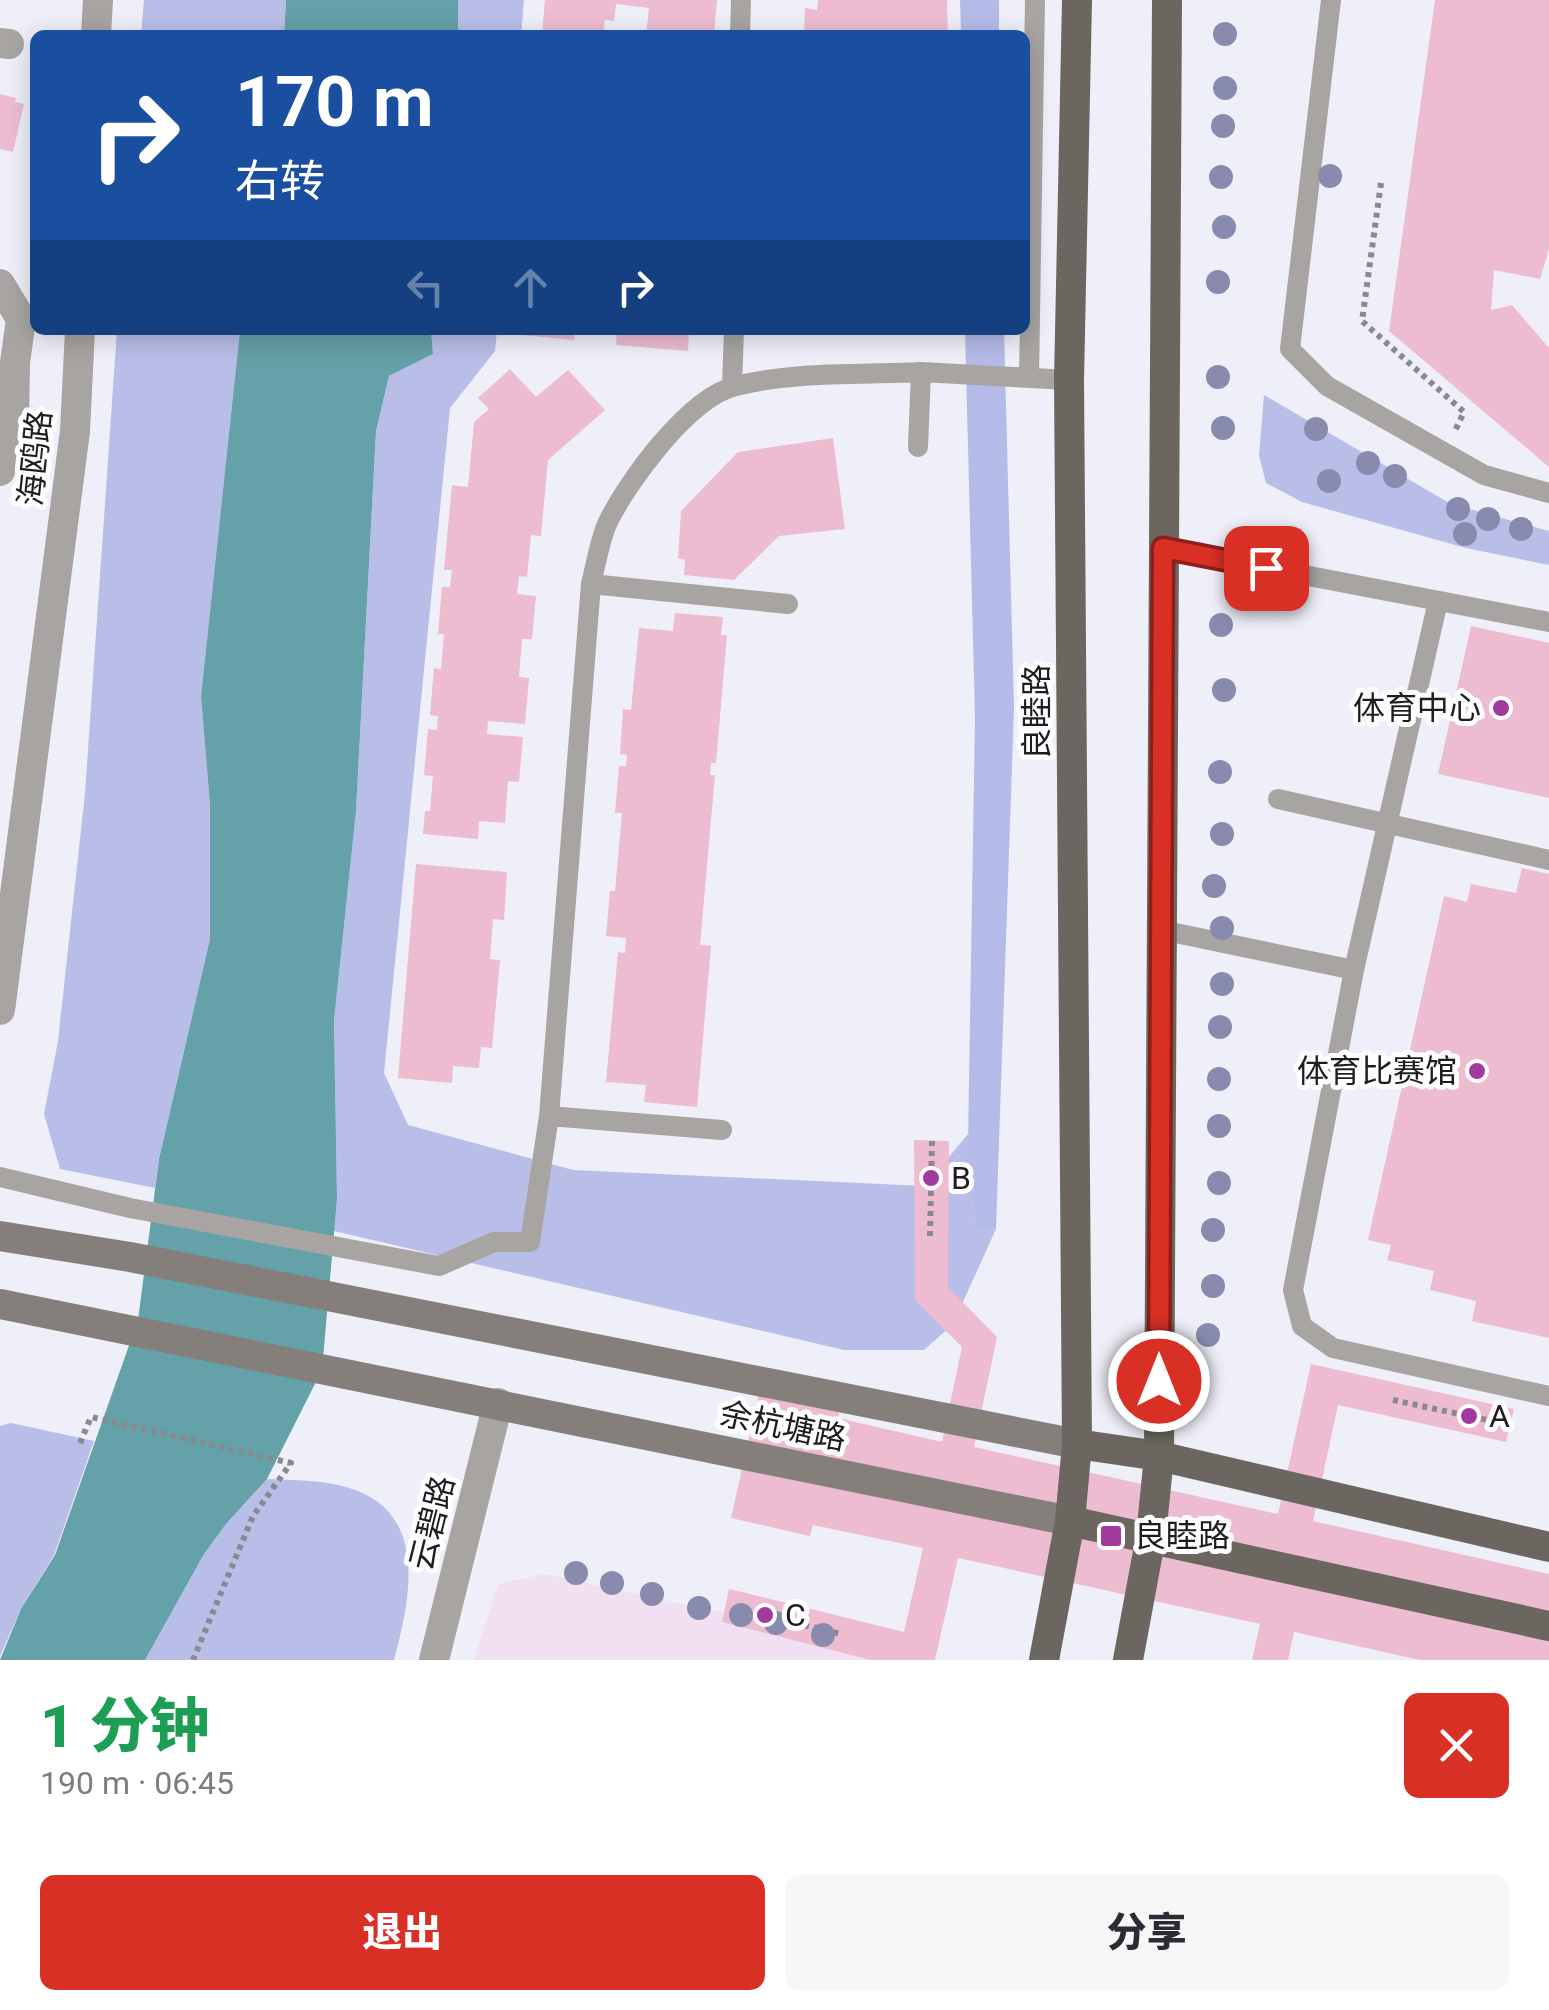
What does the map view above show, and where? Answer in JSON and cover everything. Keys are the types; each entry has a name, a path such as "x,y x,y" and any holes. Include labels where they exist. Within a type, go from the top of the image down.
{"main road":[{"name":"良睦路","path":"1044,1660 1070,1520 1077,1444 1070,380 1077,0"},
{"path":"1128,1660 1152,1536 1159,1456 1167,0"},
{"name":"余杭塘路","path":"0,1236 130,1257 1077,1444 1159,1456 1549,1547"},
{"name":"余杭塘路","path":"0,1304 1152,1536 1549,1626"}],"street":[{"path":"96,30 98,0"},
{"path":"0,284 21,319 14,363 14,421 0,471"},
{"name":"海鸥路","path":"0,1010 75,432 80,335"},
{"name":"云碧路","path":"434,1660 498,1404"}],"lane":[{"path":"740,0 740,30"},
{"path":"1030,324 1036,0"},
{"path":"1331,0 1290,349 1327,386 1484,475 1549,493"},
{"path":"732,386 734,335"},
{"path":"1029,378 1030,335"},
{"path":"918,447 921,372"},
{"path":"0,1178 130,1208 439,1266 494,1242 530,1242 550,1116 591,584 608,524 649,457 688,416 732,386 791,378 921,372 1070,380"},
{"path":"1163,548 1549,622"},
{"path":"591,584 788,604"},
{"path":"1438,601 1354,970 1293,1290 1302,1326 1333,1348 1549,1396"},
{"path":"1278,799 1549,860"},
{"path":"1161,930 1354,970"},
{"path":"550,1116 722,1130"}],"path":[{"path":"1382,182 1362,321 1464,412 1444,452"},
{"path":"930,1236 932,1141"},
{"path":"1393,1400 1498,1422"},
{"path":"80,1443 91,1417 292,1463 252,1516 193,1660"},
{"path":"736,1609 842,1634"}],"shaded area":[{"path":"144,0 286,0 284,30 141,30"},
{"path":"286,0 458,0 458,30 284,30"},
{"path":"458,0 524,0 521,30 458,30"},
{"path":"960,0 999,0 999,30 961,30"},
{"path":"117,335 239,335 201,696 210,804 210,939 155,1188 60,1169 44,1114 58,1041 85,793"},
{"path":"239,335 431,335 433,354 389,376 376,431 356,811 334,1021 337,1199 322,1370 267,1479 204,1554 145,1660 0,1660 21,1609 55,1555 138,1320 159,1159 210,939 210,805 201,696"},
{"path":"431,335 497,335 495,351 450,408 384,1073 408,1125 573,1170 925,1186 968,1134 975,1224 996,1229 953,1324 924,1350 844,1350 334,1231 334,1021 356,811 376,431 389,376 433,354"},
{"path":"965,335 1004,335 1014,708 996,1229 975,1225 968,1142 975,718"},
{"path":"1264,395 1451,504 1549,531 1549,565 1466,548 1302,502 1266,483 1259,455"},
{"path":"11,1423 94,1441 54,1555 21,1609 0,1656 0,1426"},
{"path":"267,1479 338,1485 368,1496 388,1511 401,1531 407,1555 406,1607 394,1660 145,1660 204,1554"},
{"path":"545,1574 872,1645 900,1660 474,1660 498,1584"}],"building":[{"path":"545,0 717,0 714,30 647,30 649,8 616,4 614,21 605,20 604,30 542,30"},
{"path":"818,0 947,0 948,30 804,30 805,8 817,10"},
{"path":"1435,0 1549,0 1549,249 1540,279 1494,270 1491,310 1512,305 1549,348 1549,467 1389,331"},
{"path":"0,94 24,104 13,152 0,149"},
{"path":"522,335 574,335 574,340"},
{"path":"617,335 689,335 688,351 616,345"},
{"path":"510,369 536,397 568,370 605,410 548,460 541,536 531,535 527,577 519,576 517,594 536,596 532,639 522,639 519,677 529,678 525,724 488,721 487,734 523,737 519,782 508,781 505,823 479,821 478,839 423,834 433,776 424,775 428,729 437,730 438,716 430,715 434,668 441,669 444,634 438,634 442,587 450,587 452,570 444,570 452,485 468,487 474,422 489,409 478,398"},
{"path":"833,438 845,529 779,536 734,580 684,575 685,560 678,558 681,511 738,452"},
{"path":"675,613 723,617 721,635 727,635 716,763 711,763 710,775 715,775 700,945 711,946 697,1107 644,1102 646,1085 606,1082 618,952 625,953 626,938 606,936 610,891 615,891 622,813 615,813 619,766 626,766 627,755 620,754 623,709 631,710 639,628 673,631"},
{"name":"体育中心","path":"1471,626 1549,643 1549,798 1438,774"},
{"path":"416,864 507,872 504,920 493,919 490,959 500,960 492,1048 481,1047 479,1068 453,1066 452,1083 398,1078"},
{"name":"体育比赛馆","path":"1522,868 1549,874 1549,1338 1472,1321 1476,1301 1430,1290 1434,1271 1387,1260 1391,1245 1368,1240 1444,896 1467,902 1471,884 1516,893"},
{"name":"良睦路","path":"914,1140 949,1141 948,1287 997,1337 974,1447 1278,1514 1311,1364 1514,1409 1506,1442 1338,1405 1313,1521 1549,1574 1549,1660 1420,1660 1294,1632 1288,1660 1252,1660 1260,1624 958,1558 935,1660 871,1660 722,1622 729,1589 904,1632 923,1548 813,1525 810,1536 731,1518 760,1389 840,1407 838,1418 942,1442 962,1347 915,1300"}],"place":[{"name":"体育中心","path":"1501,708"},
{"name":"体育比赛馆","path":"1477,1071"},
{"name":"B","path":"931,1178"},
{"name":"A","path":"1469,1416"},
{"name":"良睦路","path":"1111,1536"},
{"name":"C","path":"765,1615"}],"route":[{"path":"1159,1381 1163,548 1266,568"}]}
